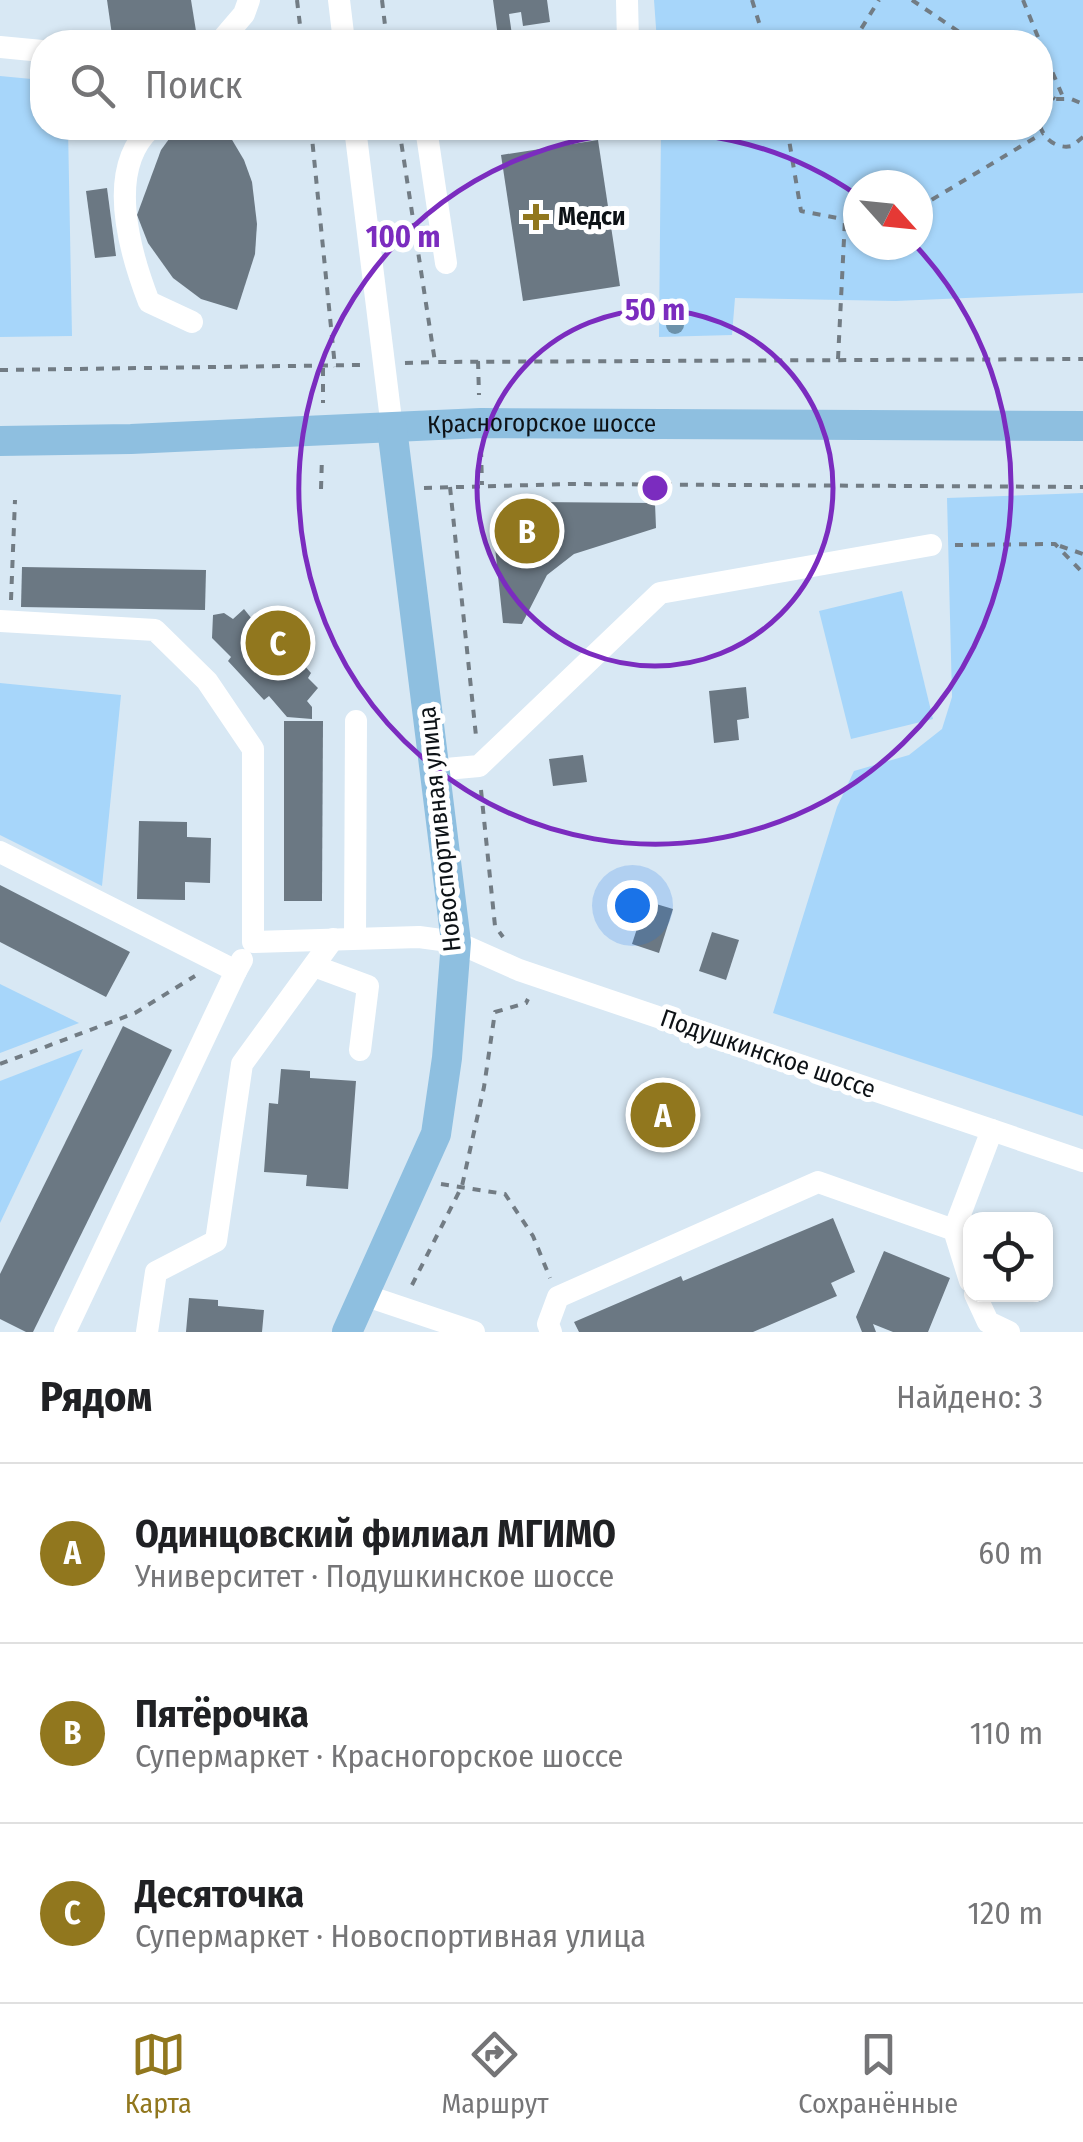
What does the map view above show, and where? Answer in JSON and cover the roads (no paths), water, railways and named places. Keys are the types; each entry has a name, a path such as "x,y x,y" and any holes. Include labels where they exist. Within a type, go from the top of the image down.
{"main road":[{"name":"Красногорское шоссе","path":"0,441 481,423 1083,426"},
{"name":"Новоспортивная улица","path":"347,1332 436,1134 448,1058 456,942 392,428"}],"street":[{"path":"230,30 244,14 249,0"},
{"path":"339,0 343,30"},
{"path":"626,0 627,30"},
{"path":"0,47 30,49"},
{"path":"139,140 126,178 126,222 137,272 150,302 192,322"},
{"path":"356,140 392,428"},
{"path":"428,140 446,262"},
{"path":"435,770 479,766 660,594 931,546"},
{"path":"5,621 155,630 207,681 253,749 253,942 65,1332"},
{"path":"147,1332 156,1272 216,1240 242,1064 314,966 344,939 356,721"},
{"path":"0,852 236,971"},
{"name":"Подушкинское шоссе","path":"253,942 419,937 456,942 520,970 1083,1161"},
{"path":"314,966 368,986 360,1050"},
{"path":"963,1259 954,1230 992,1130"},
{"path":"551,1332 548,1324 558,1297 818,1182 954,1230"},
{"path":"364,1294 474,1332"},
{"path":"979,1302 988,1322 1010,1332"}],"place":[{"name":"Медси","path":"536,217"},
{"name":"Пятёрочка","path":"527,531"},
{"name":"Десяточка","path":"278,643"},
{"name":"Одинцовский филиал МГИМО","path":"663,1115"}]}
